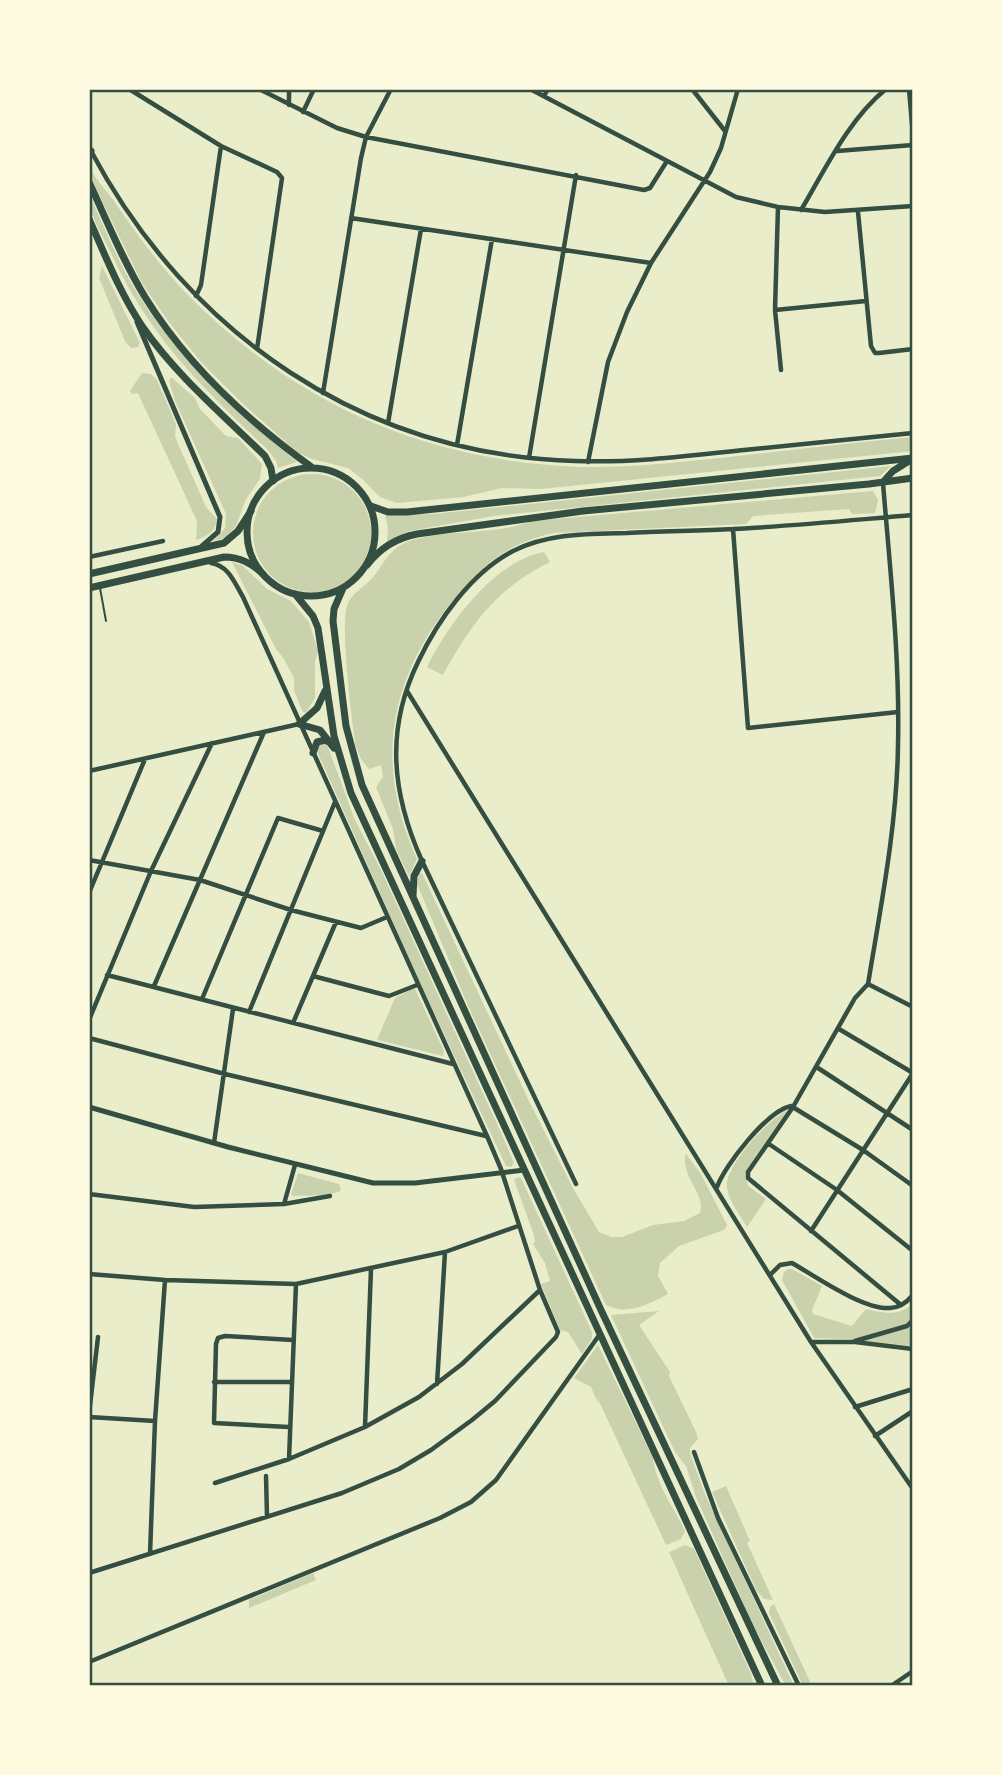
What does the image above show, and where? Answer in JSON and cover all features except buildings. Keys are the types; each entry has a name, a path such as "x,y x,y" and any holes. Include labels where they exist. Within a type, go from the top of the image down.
{"main road":[{"path":"89,182 129,269 171,334 231,400 281,445 313,468"},
{"path":"89,219 130,307 180,373 267,459 273,481"},
{"path":"370,506 388,512 407,512 913,459"},
{"path":"883,482 899,466 913,459"},
{"path":"89,574 229,540 238,531 263,489 273,481 299,469 313,468 337,473 347,479 357,486 370,506 376,536 367,565"},
{"path":"89,588 232,557 246,561 283,590 320,596 353,582 387,545 417,534 571,513 913,478"},
{"path":"251,511 247,544 254,563 262,574"},
{"path":"99,586 99,578 105,570"},
{"path":"344,588 334,609 334,621 341,697 348,738 362,785 601,1310 778,1686"},
{"path":"295,594 316,621 341,764"},
{"path":"299,724 317,708 326,687"},
{"path":"299,724 320,730 331,743 762,1686"},
{"path":"313,753 317,742 325,740 331,743"},
{"path":"413,900 412,882 422,861"}],"street":[{"path":"129,89 221,146 277,172 283,182 257,350"},
{"path":"259,89 337,128 366,137 647,189 667,161"},
{"path":"289,89 289,105"},
{"path":"303,111 314,89"},
{"path":"323,393 366,137 391,89"},
{"path":"530,89 736,197 778,207 834,213 913,206"},
{"path":"544,96 548,89"},
{"path":"692,89 725,132"},
{"path":"588,462 608,362 627,312 652,263 710,172 738,89"},
{"path":"801,210 862,113 886,89"},
{"path":"909,89 913,136"},
{"path":"836,151 913,145"},
{"path":"196,296 201,285 221,146"},
{"path":"90,149 134,224 196,296 257,350 287,372 323,393 388,423 457,445 529,458 588,462 669,458 913,433"},
{"path":"529,458 576,176"},
{"path":"778,207 775,310 781,370"},
{"path":"858,212 871,346 875,352 913,349"},
{"path":"351,218 652,263"},
{"path":"388,423 421,229"},
{"path":"457,445 492,239"},
{"path":"775,310 866,301"},
{"path":"130,307 220,517 218,531 196,550"},
{"path":"883,482 893,605 898,757 888,865 868,984 856,998 818,1068 748,1172 749,1181 901,1305"},
{"path":"576,1184 406,822 396,774 397,734 407,690 425,647 444,617 482,572 508,554 536,541 560,536 733,529 913,515"},
{"path":"733,529 748,729 898,712"},
{"path":"89,557 163,541"},
{"path":"89,1573 362,1486 399,1469 472,1420 516,1380 556,1337 556,1326 540,1290 503,1173 252,617 229,572 214,563 200,562"},
{"path":"407,690 811,1342 913,1489"},
{"path":"89,771 299,724"},
{"path":"153,986 264,732"},
{"path":"89,1020 151,871 212,743"},
{"path":"89,893 145,758"},
{"path":"249,1012 335,801"},
{"path":"202,999 278,818 323,831"},
{"path":"89,860 200,880 290,910 361,928 387,917"},
{"path":"293,1023 336,922"},
{"path":"107,975 454,1064"},
{"path":"313,976 388,996 417,985"},
{"path":"868,984 913,1007"},
{"path":"214,1143 233,1009"},
{"path":"810,1231 913,1073 839,1029"},
{"path":"89,1038 225,1074 487,1136"},
{"path":"818,1068 913,1130"},
{"path":"89,1107 295,1165 378,1184 415,1183 524,1170"},
{"path":"717,1188 725,1170 751,1139 786,1107 793,1107 863,1150 913,1186"},
{"path":"769,1144 837,1190 913,1251"},
{"path":"284,1204 295,1165"},
{"path":"89,1194 194,1208 284,1204 330,1196"},
{"path":"89,1274 164,1280 296,1284 444,1252 518,1226"},
{"path":"437,1385 444,1252"},
{"path":"769,1275 779,1265 792,1263 853,1298 886,1308 901,1305 913,1295"},
{"path":"365,1427 371,1269"},
{"path":"150,1554 164,1280"},
{"path":"289,1459 296,1284"},
{"path":"215,1483 289,1459 365,1427 437,1385 489,1340 540,1290"},
{"path":"855,1342 873,1334 907,1326 913,1321"},
{"path":"89,1662 440,1518 471,1502 496,1480 600,1333"},
{"path":"289,1427 214,1423 214,1382 218,1338 225,1336 293,1340"},
{"path":"98,1337 92,1354 89,1416 155,1421"},
{"path":"811,1342 855,1342 913,1349"},
{"path":"214,1382 290,1382"},
{"path":"855,1407 913,1389"},
{"path":"876,1436 913,1411"},
{"path":"694,1452 719,1518 799,1686"},
{"path":"266,1476 267,1517"},
{"path":"891,1686 913,1671"}],"lane":[{"path":"99,586 107,621"}],"green space":[{"path":"89,167 168,273 231,335 274,368 320,397 368,421 418,439 470,453 524,462 581,467 674,463 913,437 913,451 541,489 502,488 464,497 397,503 380,497 348,468 312,459 297,452 201,362 142,283 101,199"},
{"path":"89,194 133,286 168,336 229,402 297,462 278,468 267,449 197,380 158,333 124,280 93,215"},
{"path":"102,266 140,343 138,347 131,348 125,341 99,278"},
{"path":"142,373 151,374 157,380 176,424 175,437 206,507 217,519 210,533 196,540 197,521 138,393 132,394 130,391"},
{"path":"171,377 195,398 200,409 226,436 238,438 262,464 260,479 246,499 236,526 225,538 214,541 225,528 226,514 175,401 169,381"},
{"path":"891,466 880,476 494,516 410,531 387,542 385,515 433,514"},
{"path":"312,474 335,478 354,491 367,510 371,533 367,556 354,575 335,588 312,592 289,588 270,575 257,556 253,533 257,510 270,491 289,478"},
{"path":"873,491 878,500 875,513 852,514 849,509 753,516 746,524 554,533 510,549 486,565 454,599 432,629 414,660 402,692 392,757 395,790 417,859 409,876 396,849 393,829 376,787 383,777 381,765 369,769 356,747 349,695 345,629 348,603 395,549 407,542 430,536 504,528 532,521"},
{"path":"544,552 550,562 515,583 487,609 464,639 443,675 427,667 460,614 491,581 525,558"},
{"path":"232,562 242,565 267,589 291,601 309,622 318,651 315,662 315,698 306,713 302,711 294,690 294,678 276,649"},
{"path":"324,743 328,747 355,820 381,870 503,1137 514,1163 511,1167 506,1166 421,985 316,749 317,745"},
{"path":"422,873 529,1101 574,1190 599,1232 611,1237 622,1237 653,1225 684,1221 700,1213 700,1199 685,1165 686,1154 701,1174 727,1225 724,1230 679,1246 660,1263 658,1276 668,1294 646,1305 630,1309 606,1305 469,1008 417,884 419,874"},
{"path":"415,989 444,1051 443,1056 377,1040 395,998"},
{"path":"788,1112 745,1176 748,1186 766,1199 747,1227 730,1198 728,1179 732,1168 749,1145"},
{"path":"298,1173 339,1184 341,1190 326,1195 293,1196 291,1195"},
{"path":"521,1178 592,1332 592,1338 582,1354 568,1332 560,1330 541,1284 550,1281 545,1263 533,1244 534,1235 514,1180"},
{"path":"788,1269 822,1286 812,1310 813,1314 852,1326 866,1309 896,1312 913,1304 913,1346 814,1338 782,1280"},
{"path":"659,1311 639,1325 670,1372 669,1376 696,1432 698,1439 690,1448 690,1453 704,1492 794,1686 786,1686 753,1625 696,1497 686,1466 675,1452 611,1315"},
{"path":"598,1345 653,1458 662,1487 685,1531 681,1539 666,1545 597,1397 599,1406 591,1387 574,1378"},
{"path":"726,1486 750,1541 747,1543 773,1600 764,1599 756,1590 712,1492"},
{"path":"685,1545 694,1549 754,1686 729,1686 669,1552"},
{"path":"313,1573 316,1580 249,1608 249,1600"},
{"path":"774,1604 812,1686 803,1686 769,1613"}]}
